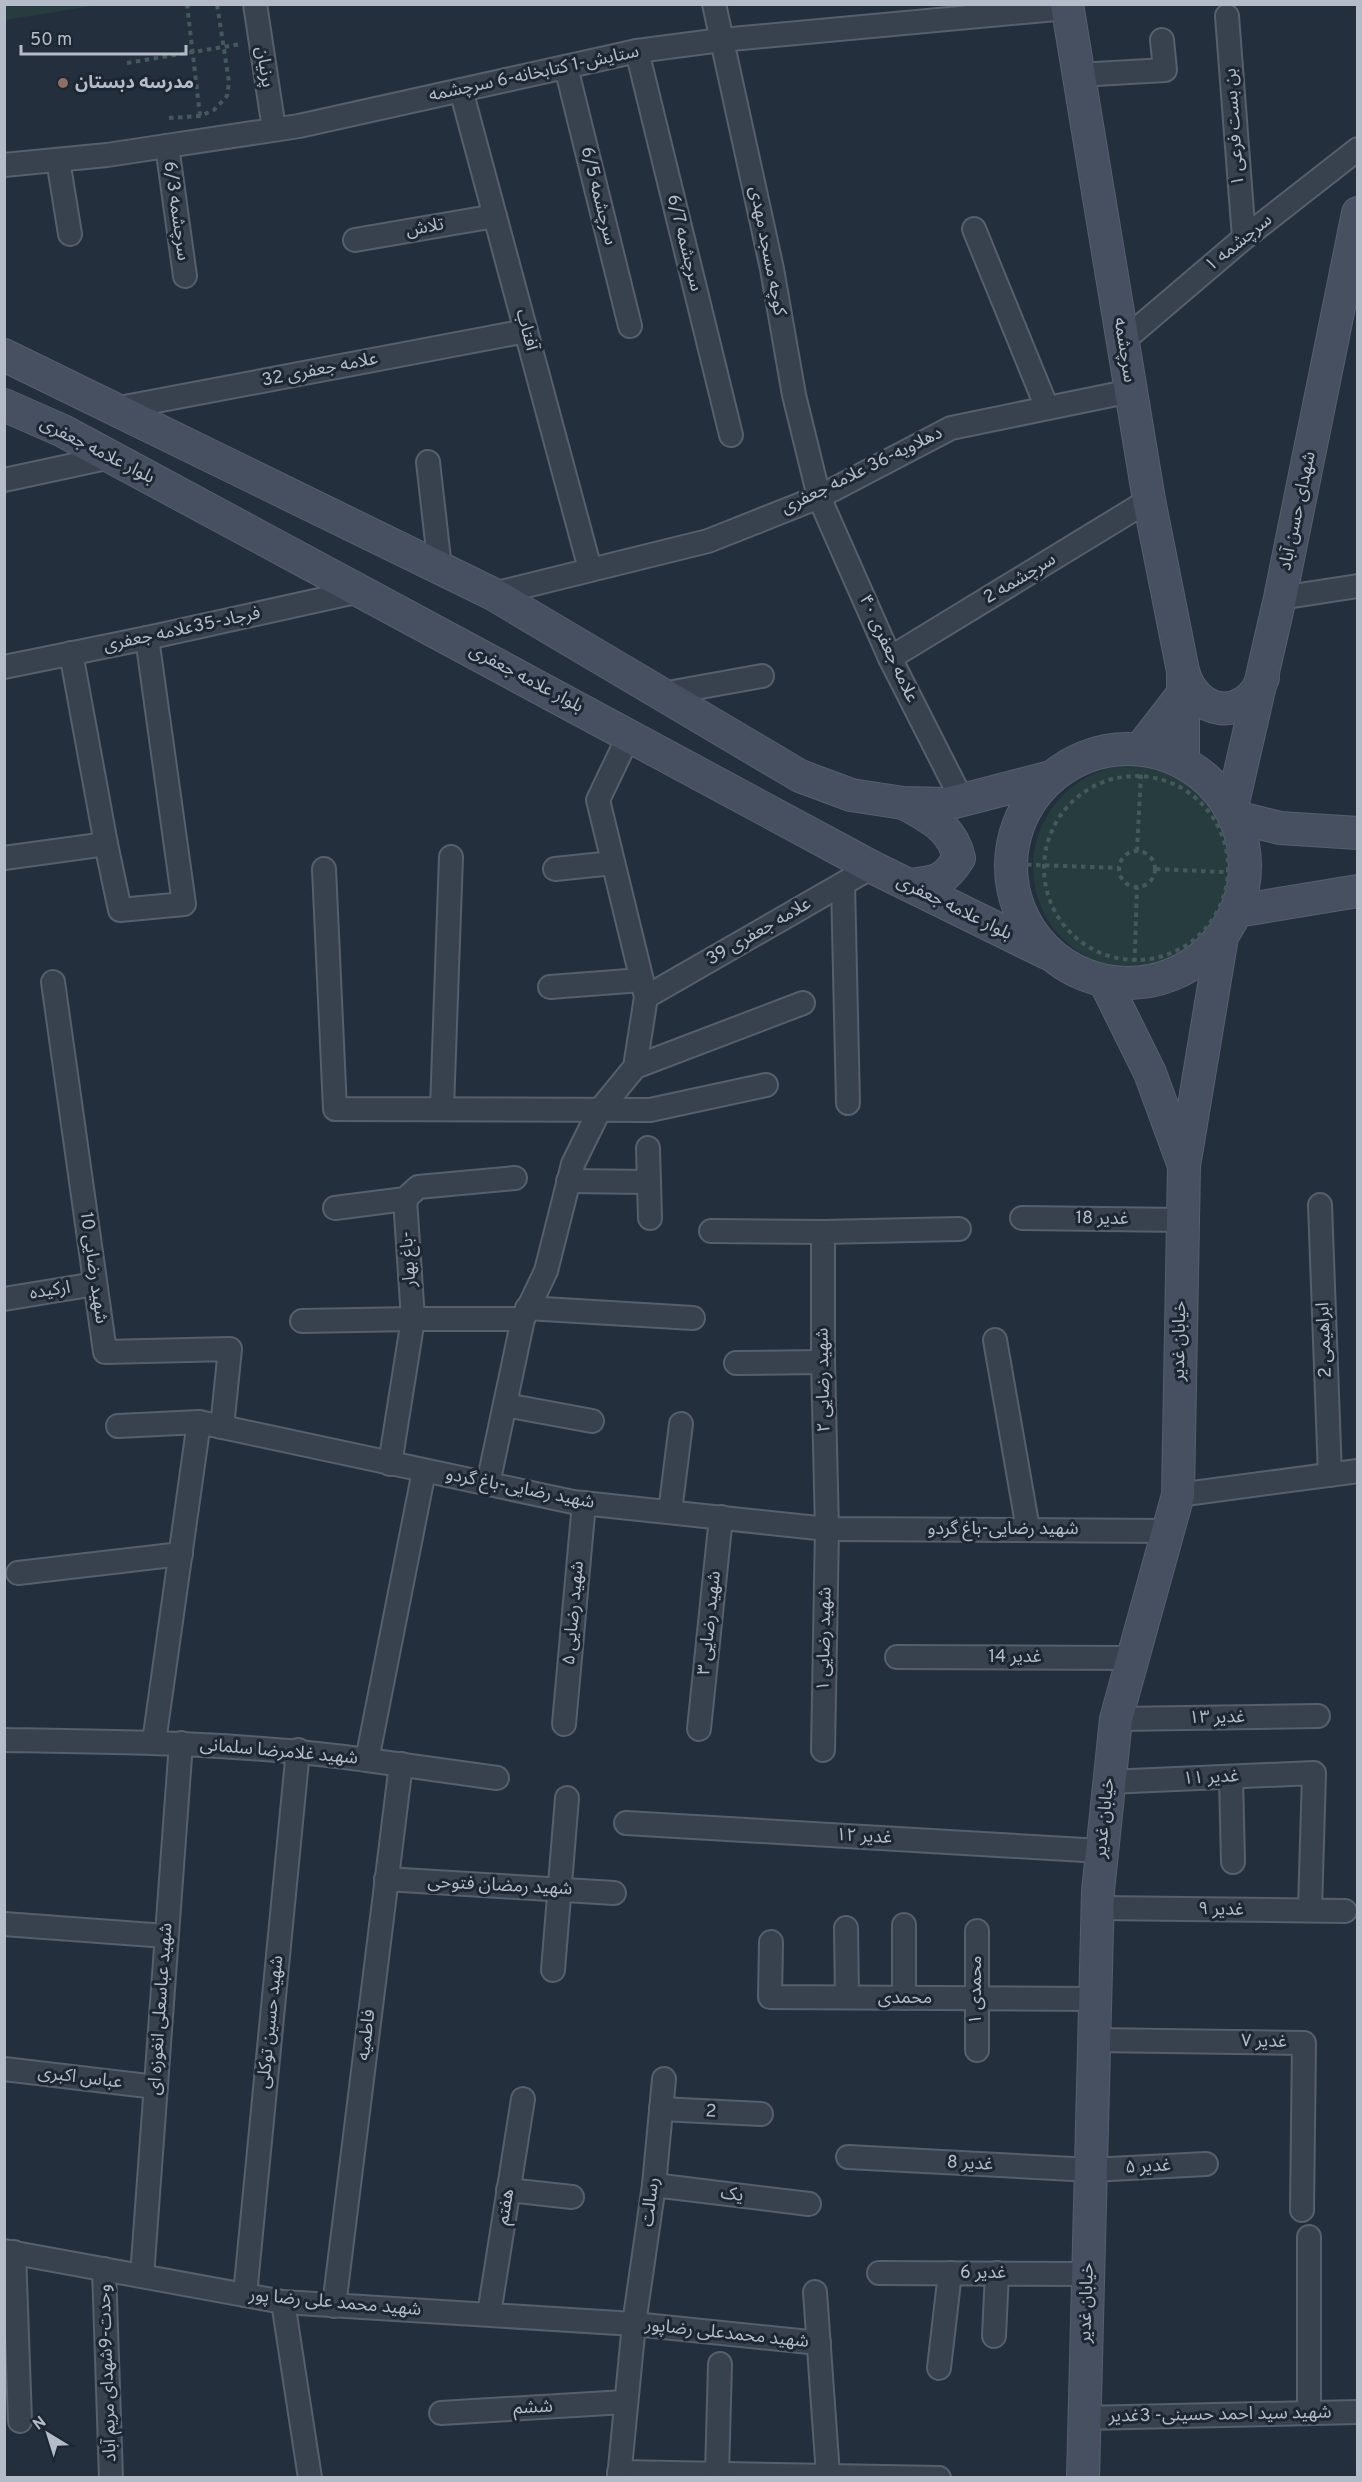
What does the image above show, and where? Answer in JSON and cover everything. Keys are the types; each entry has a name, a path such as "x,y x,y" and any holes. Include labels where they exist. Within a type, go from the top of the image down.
{"main road":[{"name":"سرچشمه","path":"1067,6 1149,500 1182,683"},
{"name":"شهدای حسن آباد","path":"1234,812 1281,598 1358,213"},
{"path":"4,355 493,594 800,776 851,795 903,803 947,804 1051,777"},
{"name":"بلوار علامه جعفری","path":"4,405 63,431 872,867 1047,953"},
{"path":"1182,683 1195,697 1207,705 1221,708 1236,706 1249,700 1258,689 1264,675"},
{"path":"1141,762 1182,683"},
{"path":"1182,683 1195,769"},
{"path":"1195,769 1256,706"},
{"path":"1184,1166 1230,924 1237,873 1245,848 1234,812 1195,769 1162,753 1141,762 1108,749 1078,759 1051,777 1021,816 1010,864 1018,912 1047,953 1074,972 1125,975 1149,982 1190,966 1230,924 1358,891"},
{"path":"903,803 940,824 955,843 959,858 951,872 938,882 910,885"},
{"path":"1234,812 1280,828 1358,833"},
{"path":"1125,975 1150,1073 1184,1166"},
{"name":"خیابان غدیر","path":"1083,2478 1101,1851 1116,1719 1178,1495 1184,1166"}],"street":[{"name":"پرنیان","path":"255,4 274,129"},
{"name":"کوچه مسجد مهدی","path":"714,4 772,269 794,395 819,497"},
{"name":"ستایش-1 کتابخانه-6 سرچشمه","path":"4,165 167,146 274,129 637,51 721,40 1067,6"},
{"name":"بن بست فرعی ۱","path":"1227,16 1244,238"},
{"path":"1078,75 1165,70 1162,40"},
{"name":"سرچشمه 6/7","path":"637,51 731,435"},
{"name":"سرچشمه 6/5","path":"566,67 630,326"},
{"name":"آفتاب","path":"461,90 590,569"},
{"name":"سرچشمه 6/3","path":"167,146 185,276"},
{"name":"سرچشمه ۱","path":"1123,341 1244,238 1358,149"},
{"path":"58,160 70,234"},
{"name":"تلاش","path":"355,240 495,216"},
{"path":"974,229 1047,408"},
{"name":"علامه جعفری 32","path":"114,409 526,331"},
{"name":"دهلاویه-36 علامه جعفری","path":"493,594 708,541 819,497 951,428 1131,391"},
{"path":"4,480 111,457"},
{"path":"428,462 440,568"},
{"name":"علامه جعفری ۴۰","path":"819,497 890,658 962,800"},
{"name":"سرچشمه 2","path":"890,658 1149,500"},
{"path":"1281,598 1358,586"},
{"name":"فرجاد-35علامه جعفری","path":"4,667 360,591"},
{"path":"71,653 120,910 184,904 147,638"},
{"path":"662,694 762,676"},
{"path":"629,735 598,800 644,988 635,1067"},
{"path":"4,858 106,844"},
{"path":"442,1108 451,857"},
{"path":"555,869 613,863"},
{"name":"علامه جعفری 39","path":"644,988 872,867"},
{"path":"324,869 336,1109 650,1110 766,1085"},
{"path":"843,884 848,1103"},
{"name":"شهید رضایی 10","path":"53,981 105,1352 230,1349 222,1427"},
{"path":"550,987 644,988"},
{"path":"488,1484 525,1313 546,1271 573,1164 599,1111 635,1067 803,1003"},
{"path":"648,1149 650,1218"},
{"path":"335,1208 405,1199 418,1187 515,1178"},
{"path":"568,1181 649,1182"},
{"name":"باغ بهار-","path":"390,1464 413,1319 405,1199"},
{"name":"ابراهیمی 2","path":"1320,1205 1330,1475"},
{"name":"غدیر 18","path":"1022,1218 1182,1220"},
{"path":"711,1231 824,1232 959,1229"},
{"name":"شهید رضایی ۲","path":"824,1232 823,1362 827,1529"},
{"name":"ارکیده","path":"4,1299 95,1284"},
{"path":"302,1321 413,1319 525,1313 693,1317"},
{"path":"995,1340 1028,1529"},
{"path":"736,1363 823,1362"},
{"path":"505,1405 592,1421"},
{"path":"154,1742 199,1422"},
{"name":"شهید رضایی-باغ گردو","path":"118,1426 199,1422 584,1503 827,1529 1167,1531"},
{"path":"669,1512 681,1424"},
{"name":"شهید غلامرضا سلمانی","path":"4,1740 182,1743 298,1750 367,1760 424,1471"},
{"path":"1178,1495 1358,1472"},
{"name":"شهید رضایی ۵","path":"564,1724 584,1503"},
{"name":"شهید رضایی ۳","path":"699,1729 721,1517"},
{"name":"شهید رضایی ۱","path":"823,1750 827,1529"},
{"path":"18,1574 181,1554"},
{"name":"غدیر 14","path":"897,1657 1133,1658"},
{"name":"غدیر ۱۳","path":"1116,1719 1318,1716"},
{"name":"شهید عباسعلی انغوزه ای","path":"142,2276 182,1743"},
{"name":"شهید حسین توکلی","path":"245,2295 298,1750"},
{"path":"367,1760 497,1778"},
{"name":"فاطمیه","path":"334,2306 401,1764"},
{"name":"غدیر ۱۱","path":"1108,1782 1314,1773 1310,1910"},
{"path":"1231,1777 1233,1862"},
{"path":"553,1970 567,1798"},
{"name":"غدیر ۱۲","path":"626,1823 1101,1851"},
{"name":"شهید رمضان فتوحی","path":"386,1879 614,1893"},
{"name":"غدیر ۹","path":"1098,1908 1345,1911"},
{"path":"4,1924 166,1936"},
{"path":"904,1924 904,1998"},
{"path":"846,1928 847,1997"},
{"name":"محمدی ۱","path":"976,1931 977,2050"},
{"name":"محمدی","path":"771,1942 770,1997 1095,1999"},
{"name":"غدیر ۷","path":"1094,2040 1304,2043 1302,2210"},
{"name":"عباس اکبری","path":"4,2069 156,2087"},
{"name":"رسالت","path":"619,2475 625,2402 654,2185 664,2079"},
{"name":"هفتم","path":"489,2314 523,2099"},
{"name":"2","path":"661,2109 761,2115"},
{"name":"غدیر 8","path":"848,2157 1091,2170"},
{"name":"غدیر ۵","path":"1091,2170 1206,2164"},
{"name":"یک","path":"654,2185 809,2204"},
{"path":"508,2190 572,2197"},
{"path":"1309,2237 1309,2412"},
{"path":"9,2252 20,2421"},
{"name":"شهید محمد علی رضا پور","path":"9,2252 283,2302 634,2324"},
{"name":"وحدت-9شهدای مریم آباد","path":"104,2269 111,2478"},
{"name":"غدیر 6","path":"879,2273 1088,2274"},
{"path":"939,2368 950,2273"},
{"path":"994,2336 997,2273"},
{"path":"815,2292 828,2475"},
{"path":"283,2302 310,2478"},
{"name":"شهید محمدعلی رضاپور","path":"634,2324 819,2343"},
{"path":"717,2474 720,2364"},
{"name":"ششم","path":"441,2413 625,2402"},
{"name":"شهید سید احمد حسینی- 3غدیر","path":"1083,2418 1358,2412"},
{"path":"619,2475 828,2475 939,2478"}],"path":[{"path":"187,4 203,140"},
{"path":"170,118 200,116 214,110 227,96 229,82 217,4"},
{"path":"127,63 260,41"},
{"path":"1137,851 1141,762"},
{"path":"1125,975 1126,960 1101,953 1078,940 1060,921 1049,897 1045,865 1047,845 1057,821 1073,800 1095,785 1120,777 1141,762"},
{"path":"1141,762 1194,795 1212,814 1224,838 1229,864 1237,873"},
{"path":"1137,851 1150,856 1156,869 1148,884 1137,887 1131,886 1122,879 1119,868 1127,855 1137,851"},
{"path":"1010,864 1119,868"},
{"path":"1156,869 1237,873"},
{"path":"1125,975 1153,958 1178,950 1200,935 1216,914 1226,890 1237,873"},
{"path":"1125,975 1137,887"}],"green space":[{"path":"5,4 98,4 98,5 5,20"},
{"path":"1135,765 1155,767 1183,777 1200,788 1214,802 1229,828 1235,847 1237,867 1235,887 1225,915 1214,932 1200,946 1174,961 1155,967 1135,969 1115,967 1087,957 1070,946 1056,932 1041,906 1035,887 1033,867 1035,847 1045,819 1056,802 1070,788 1096,773 1115,767"}],"place":[{"name":"مدرسه دبستان","path":"63,83"}]}
